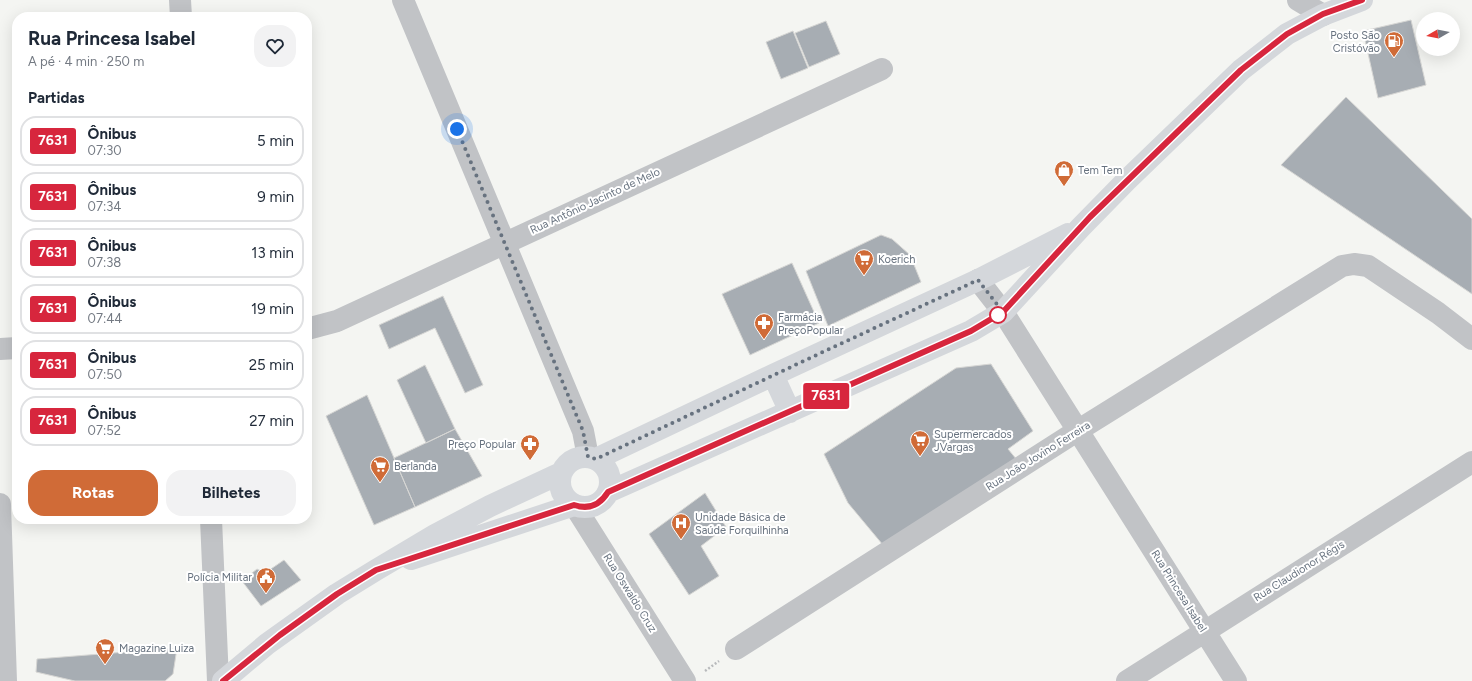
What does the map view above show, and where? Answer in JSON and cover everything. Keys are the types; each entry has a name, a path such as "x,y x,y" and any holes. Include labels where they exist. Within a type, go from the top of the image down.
{"main road":[{"path":"608,492 971,331 1003,312 1081,227 1241,70 1287,34 1323,14 1362,0"},
{"path":"592,458 978,280 1081,227"},
{"path":"773,375 790,412"},
{"path":"579,457 592,458 607,469 610,477 610,485 604,499 599,504 584,508 574,505 568,501 560,488 559,481 565,466 572,460 579,457"},
{"path":"223,681 274,639 337,594 376,570 435,534 490,506 561,473"},
{"path":"376,570 574,505"}],"street":[{"path":"180,0 181,12"},
{"path":"403,0 583,431 592,458"},
{"path":"1298,0 1323,14"},
{"name":"Rua Antônio Jacinto de Melo","path":"312,328 337,321 882,69"},
{"name":"Rua João Jovino Ferreira","path":"736,649 1077,431 1342,266 1354,264 1368,266 1438,313 1472,339"},
{"name":"Rua Princesa Isabel","path":"978,280 1003,312 1236,681"},
{"path":"0,349 12,348"},
{"name":"Rua Claudionor Régis","path":"1127,681 1472,462"},
{"path":"0,504 6,681"},
{"name":"Rua Oswaldo Cruz","path":"574,505 694,676"},
{"path":"211,524 218,681"}],"path":[{"path":"694,676 736,649"}],"building":[{"name":"Posto São Cristóvão","path":"1411,20 1416,42 1416,56 1419,56 1426,85 1378,98 1363,31"},
{"path":"826,21 840,54 809,67 795,33"},
{"path":"793,31 808,68 781,79 766,42"},
{"path":"1346,97 1472,219 1472,294 1281,165"},
{"name":"Koerich","path":"881,235 892,239 910,255 921,282 828,326 806,271"},
{"path":"792,263 819,323 750,355 722,294"},
{"path":"443,296 483,385 465,393 435,328 389,349 379,325"},
{"name":"Supermercados JVargas","path":"991,364 1033,431 1008,449 1017,460 883,545 848,503 824,454 956,368"},
{"path":"425,365 455,429 426,443 397,380"},
{"name":"Berlanda","path":"367,395 415,507 374,525 326,416"},
{"path":"455,429 482,476 415,507 394,458"},
{"name":"Unidade Básica de Saúde Forquilhinha","path":"705,493 726,527 701,546 719,576 689,595 649,534"},
{"name":"Polícia Militar","path":"284,560 301,580 261,606 242,581 257,569 265,573"},
{"name":"Magazine Luiza","path":"177,648 173,674 165,681 75,681 36,672 37,659"}],"bus line":[{"name":"7631","path":"223,681 267,644 337,594 376,570 574,505 584,508 592,507 599,504 608,492 971,331 1003,312 1090,217 1241,70 1287,34 1323,14 1362,0"}],"place":[{"name":"Posto São Cristóvão","path":"1394,58"},
{"name":"Tem Tem","path":"1064,187"},
{"name":"Koerich","path":"864,276"},
{"name":"Farmácia PreçoPopular","path":"764,340"},
{"name":"Supermercados JVargas","path":"920,457"},
{"name":"Preço Popular","path":"530,461"},
{"name":"Berlanda","path":"380,483"},
{"name":"Unidade Básica de Saúde Forquilhinha","path":"681,540"},
{"name":"Polícia Militar","path":"266,594"},
{"name":"Magazine Luiza","path":"105,665"}],"route":[{"path":"457,129 583,431 588,457 596,459 978,280 1003,312 998,315"}]}
